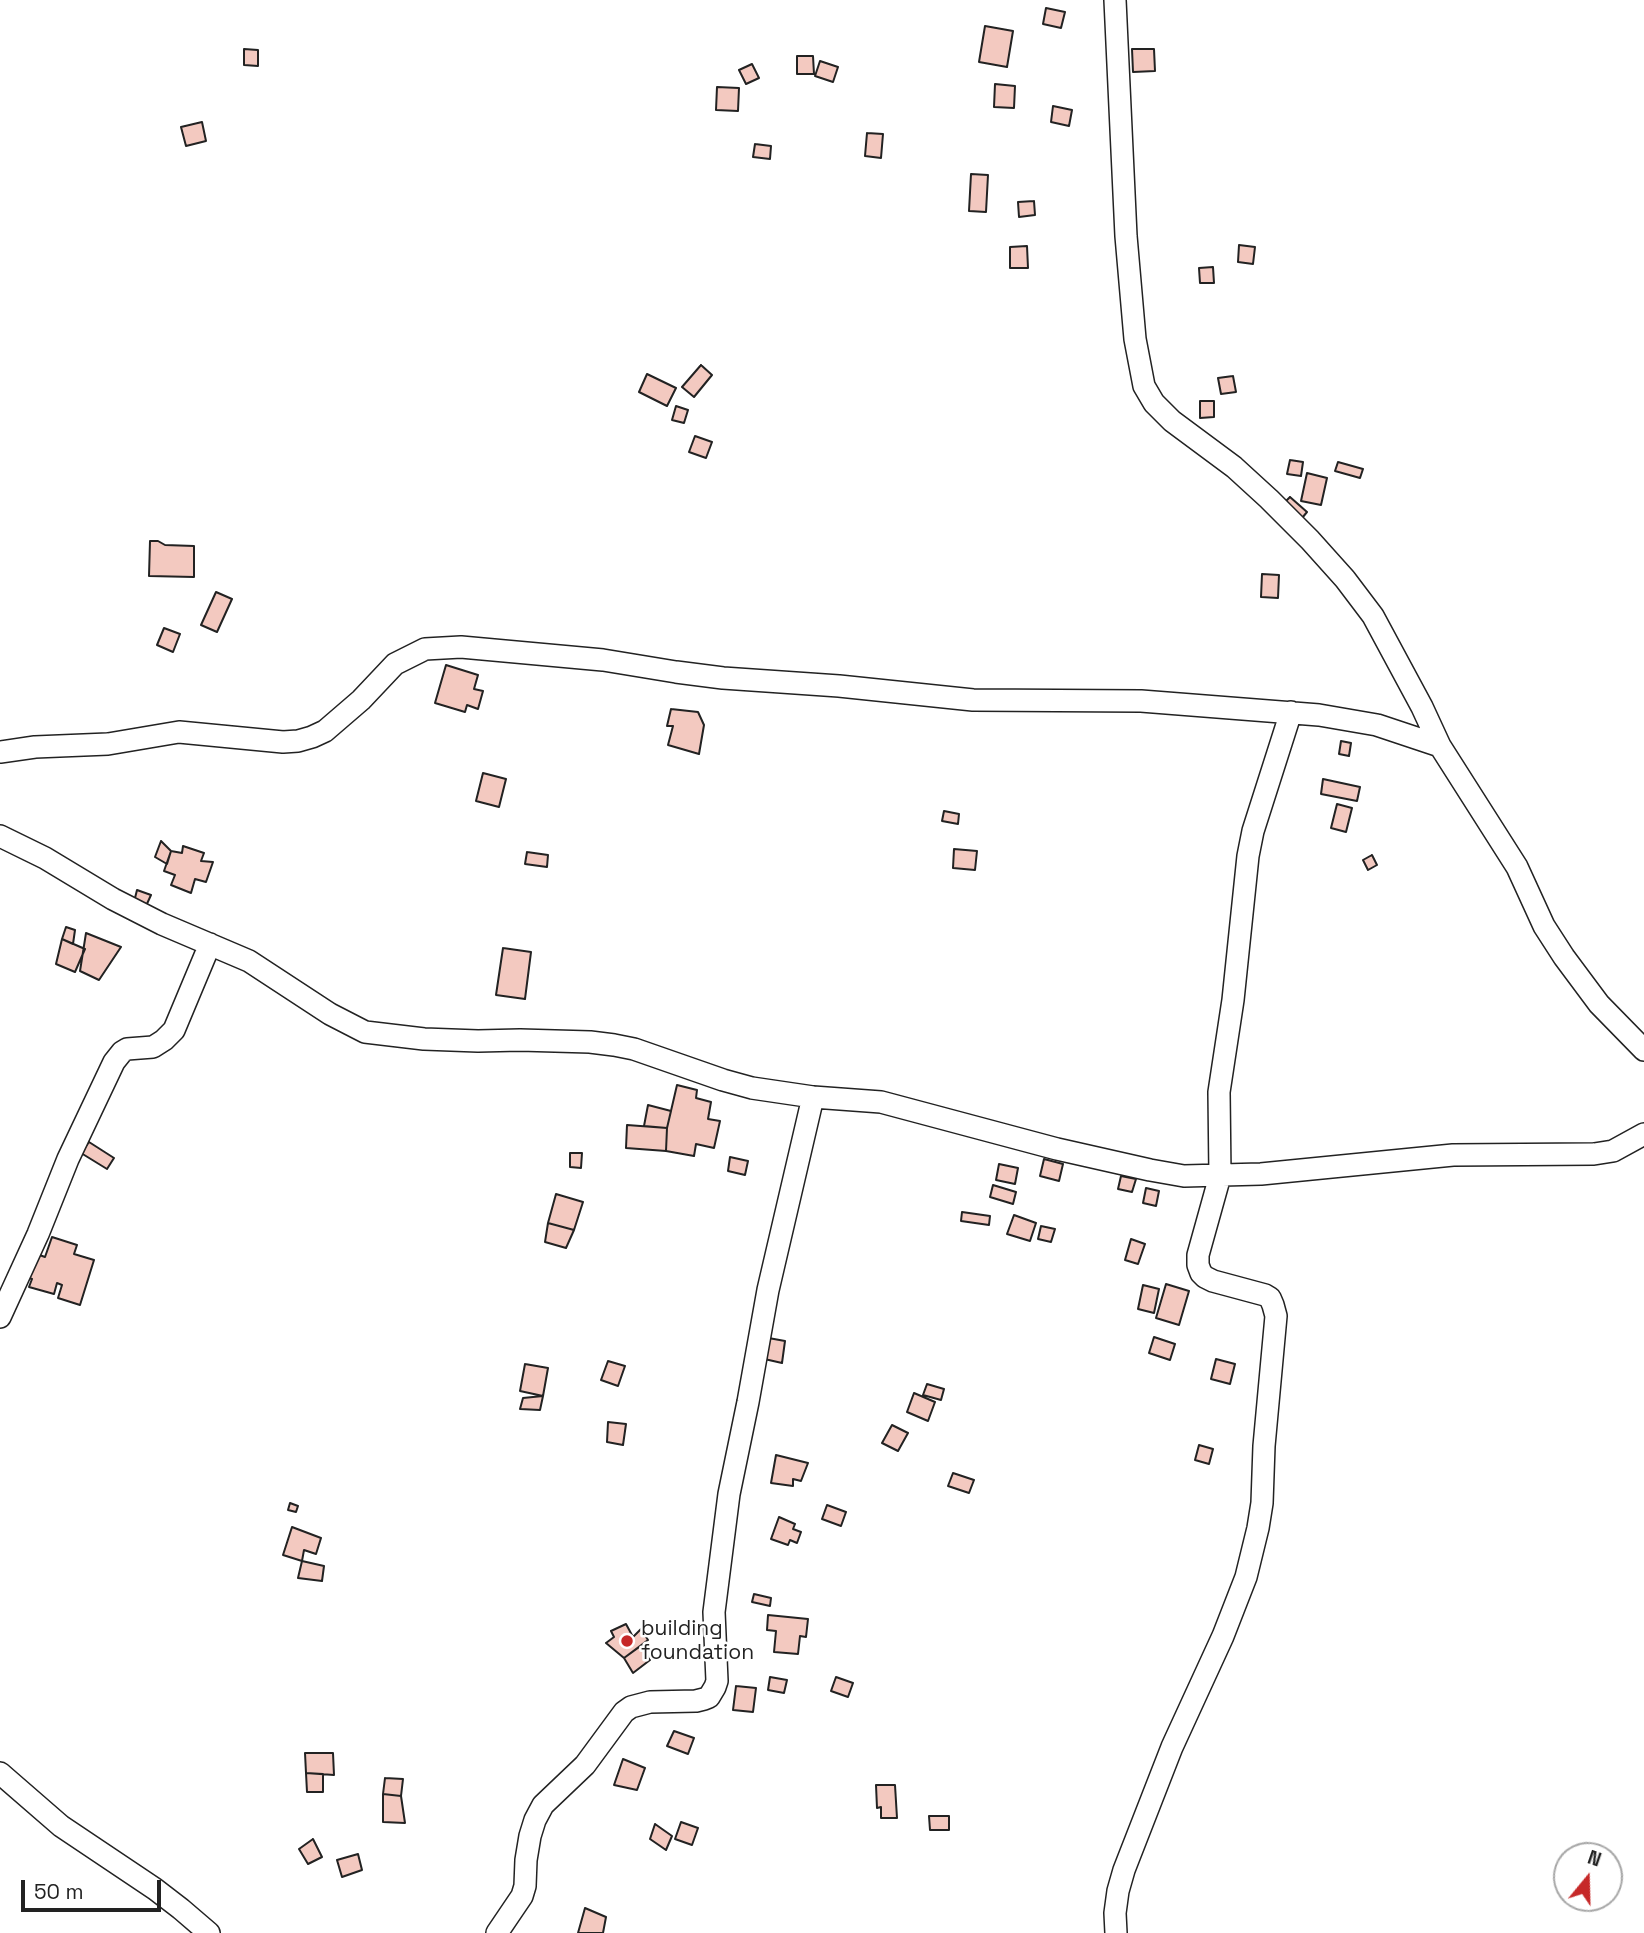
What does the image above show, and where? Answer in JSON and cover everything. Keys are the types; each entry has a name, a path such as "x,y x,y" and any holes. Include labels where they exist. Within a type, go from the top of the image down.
{"street":[{"path":"1115,0 1126,236 1135,340 1144,386 1154,403 1172,421 1234,467 1310,540 1373,616 1422,707 1440,747 1517,867 1544,926 1599,1004 1644,1050"},
{"path":"0,752 34,747 108,744 179,732 283,742 298,741 325,731 361,700 395,664 425,649 452,647 576,656 723,678 839,686 973,700 1141,701 1290,712 1346,718 1377,725 1440,747"},
{"path":"1116,1933 1115,1913 1124,1870 1172,1748 1223,1636 1246,1577 1262,1503 1264,1446 1276,1315 1270,1298 1265,1294 1213,1282 1201,1273 1198,1265 1200,1243 1220,1176 1219,1092 1248,856 1253,831 1290,712"},
{"path":"0,836 45,858 113,899 249,961 330,1014 365,1032 424,1039 590,1042 614,1045 723,1080 773,1092 881,1102 1022,1140 1184,1176 1261,1174 1453,1155 1594,1154 1613,1151 1644,1135"},
{"path":"0,1317 68,1159 114,1062 127,1049 153,1047 174,1030 210,944"},
{"path":"497,1933 522,1896 530,1836 543,1805 585,1765 624,1713 631,1707 650,1702 704,1699 709,1697 715,1687 714,1612 729,1494 768,1290 813,1097"},
{"path":"0,1773 61,1826 164,1896 209,1933"}],"building":[{"path":"1046,8 1065,12 1061,28 1043,24"},
{"path":"985,26 1013,31 1007,67 979,62"},
{"path":"244,49 258,50 258,66 244,65"},
{"path":"1132,49 1154,49 1155,71 1133,72"},
{"path":"797,56 813,56 814,74 797,74"},
{"path":"820,61 838,67 833,82 815,76"},
{"path":"752,64 759,78 746,84 739,70"},
{"path":"995,84 1015,86 1014,108 994,107"},
{"path":"717,87 739,88 738,111 716,110"},
{"path":"1053,106 1072,110 1069,126 1051,122"},
{"path":"202,122 206,141 186,146 181,127"},
{"path":"867,133 883,134 881,158 865,156"},
{"path":"755,144 771,146 770,159 753,157"},
{"path":"971,174 988,175 986,212 969,211"},
{"path":"1034,201 1035,215 1019,217 1018,202"},
{"path":"1239,245 1255,247 1253,264 1238,262"},
{"path":"1027,246 1028,268 1010,268 1010,247"},
{"path":"1213,267 1214,283 1200,283 1199,268"},
{"path":"701,365 712,375 694,397 682,387"},
{"path":"647,374 676,388 667,406 639,392"},
{"path":"1233,376 1236,392 1221,394 1218,378"},
{"path":"1200,401 1214,401 1214,417 1200,418"},
{"path":"676,406 688,410 684,423 672,420"},
{"path":"695,436 712,442 706,458 689,452"},
{"path":"1290,460 1303,462 1301,476 1287,474"},
{"path":"1338,462 1363,469 1360,478 1335,471"},
{"path":"1307,473 1327,478 1321,505 1301,501"},
{"path":"1290,497 1307,512 1298,523 1280,507"},
{"path":"150,541 165,545 194,546 194,577 149,576"},
{"path":"1262,574 1279,575 1278,598 1261,597"},
{"path":"216,592 232,599 217,632 201,625"},
{"path":"164,628 180,634 173,652 157,645"},
{"path":"446,665 478,675 474,689 483,691 478,709 467,705 465,712 435,703"},
{"path":"671,709 698,712 704,725 699,754 668,745 673,726 667,726"},
{"path":"1341,741 1351,743 1349,756 1339,754"},
{"path":"483,773 506,779 499,807 476,801"},
{"path":"1323,779 1360,787 1357,801 1321,794"},
{"path":"1337,804 1352,808 1346,832 1331,828"},
{"path":"944,811 959,814 958,824 942,821"},
{"path":"161,841 171,851 167,864 155,857"},
{"path":"183,846 204,853 201,861 213,862 206,882 195,879 191,893 171,885 175,875 164,871 171,851 182,853"},
{"path":"954,849 977,851 975,870 953,868"},
{"path":"527,852 548,855 547,867 525,864"},
{"path":"1372,855 1377,865 1368,870 1363,860"},
{"path":"137,890 151,895 146,906 134,902"},
{"path":"66,927 75,930 73,944 62,939"},
{"path":"86,933 121,947 99,980 80,971"},
{"path":"62,939 85,949 75,972 56,964"},
{"path":"503,948 531,952 525,999 496,995"},
{"path":"677,1085 697,1090 696,1098 711,1102 708,1119 720,1121 714,1148 696,1144 694,1156 666,1151 667,1128"},
{"path":"648,1105 671,1111 667,1128 644,1126"},
{"path":"627,1125 667,1128 666,1151 626,1148"},
{"path":"89,1142 114,1158 107,1169 81,1153"},
{"path":"570,1153 582,1153 581,1168 570,1167"},
{"path":"730,1157 748,1161 745,1175 728,1171"},
{"path":"1044,1159 1063,1164 1059,1181 1040,1176"},
{"path":"999,1164 1018,1168 1015,1184 996,1180"},
{"path":"1121,1176 1136,1179 1132,1192 1118,1189"},
{"path":"993,1185 1016,1192 1013,1204 990,1197"},
{"path":"1146,1188 1159,1191 1156,1206 1143,1203"},
{"path":"556,1194 583,1202 574,1230 548,1223"},
{"path":"962,1212 990,1216 989,1225 961,1221"},
{"path":"1014,1215 1036,1223 1030,1241 1007,1234"},
{"path":"548,1223 574,1230 566,1248 545,1242"},
{"path":"1041,1226 1055,1229 1051,1242 1038,1239"},
{"path":"52,1237 77,1245 74,1254 94,1260 80,1305 58,1298 62,1285 57,1283 54,1294 29,1287 32,1279 26,1277 34,1253 45,1257"},
{"path":"1131,1239 1145,1244 1138,1264 1125,1260"},
{"path":"1166,1284 1189,1291 1179,1325 1156,1318"},
{"path":"1143,1285 1159,1289 1154,1313 1138,1309"},
{"path":"763,1337 785,1341 782,1363 760,1358"},
{"path":"1154,1337 1175,1344 1170,1360 1149,1353"},
{"path":"1216,1359 1235,1364 1230,1384 1211,1379"},
{"path":"608,1361 625,1366 618,1386 601,1380"},
{"path":"525,1364 548,1368 543,1396 520,1391"},
{"path":"927,1384 944,1389 941,1400 923,1395"},
{"path":"914,1393 935,1402 928,1421 907,1412"},
{"path":"543,1396 540,1410 520,1409 523,1398"},
{"path":"608,1422 626,1424 623,1445 607,1442"},
{"path":"892,1425 908,1433 898,1451 882,1443"},
{"path":"1199,1445 1213,1449 1209,1464 1195,1460"},
{"path":"776,1455 808,1463 801,1481 793,1479 793,1486 771,1483"},
{"path":"953,1473 974,1480 969,1493 948,1486"},
{"path":"290,1503 298,1506 296,1512 288,1510"},
{"path":"827,1505 846,1512 841,1526 822,1519"},
{"path":"779,1517 795,1524 793,1529 801,1532 797,1543 790,1540 788,1545 771,1539"},
{"path":"292,1527 321,1538 316,1554 304,1550 302,1561 283,1555"},
{"path":"302,1561 324,1566 322,1581 298,1578"},
{"path":"754,1594 771,1598 770,1606 752,1602"},
{"path":"768,1615 808,1619 806,1637 800,1636 798,1654 774,1652 776,1631 767,1630"},
{"name":"building foundation","path":"626,1624 633,1637 641,1629 648,1640 624,1658 606,1643 614,1637 611,1631"},
{"path":"642,1645 650,1660 633,1673 624,1658"},
{"path":"770,1677 787,1680 784,1693 768,1690"},
{"path":"836,1677 853,1683 848,1697 831,1691"},
{"path":"736,1686 756,1688 753,1712 733,1710"},
{"path":"674,1731 694,1738 688,1754 667,1746"},
{"path":"305,1753 333,1753 334,1775 306,1773"},
{"path":"623,1759 645,1768 637,1790 614,1785"},
{"path":"306,1773 323,1774 323,1792 307,1792"},
{"path":"385,1778 403,1779 401,1796 383,1794"},
{"path":"876,1785 895,1785 897,1818 881,1818 881,1807 877,1808"},
{"path":"383,1794 401,1796 405,1823 383,1822"},
{"path":"929,1816 949,1816 949,1830 930,1830"},
{"path":"681,1822 698,1828 692,1845 675,1839"},
{"path":"655,1824 672,1836 666,1850 650,1839"},
{"path":"313,1839 322,1857 308,1864 299,1849"},
{"path":"358,1854 362,1870 342,1877 337,1860"},
{"path":"585,1908 606,1917 603,1933 578,1933"}],"place":[{"name":"building foundation","path":"627,1641"}]}
